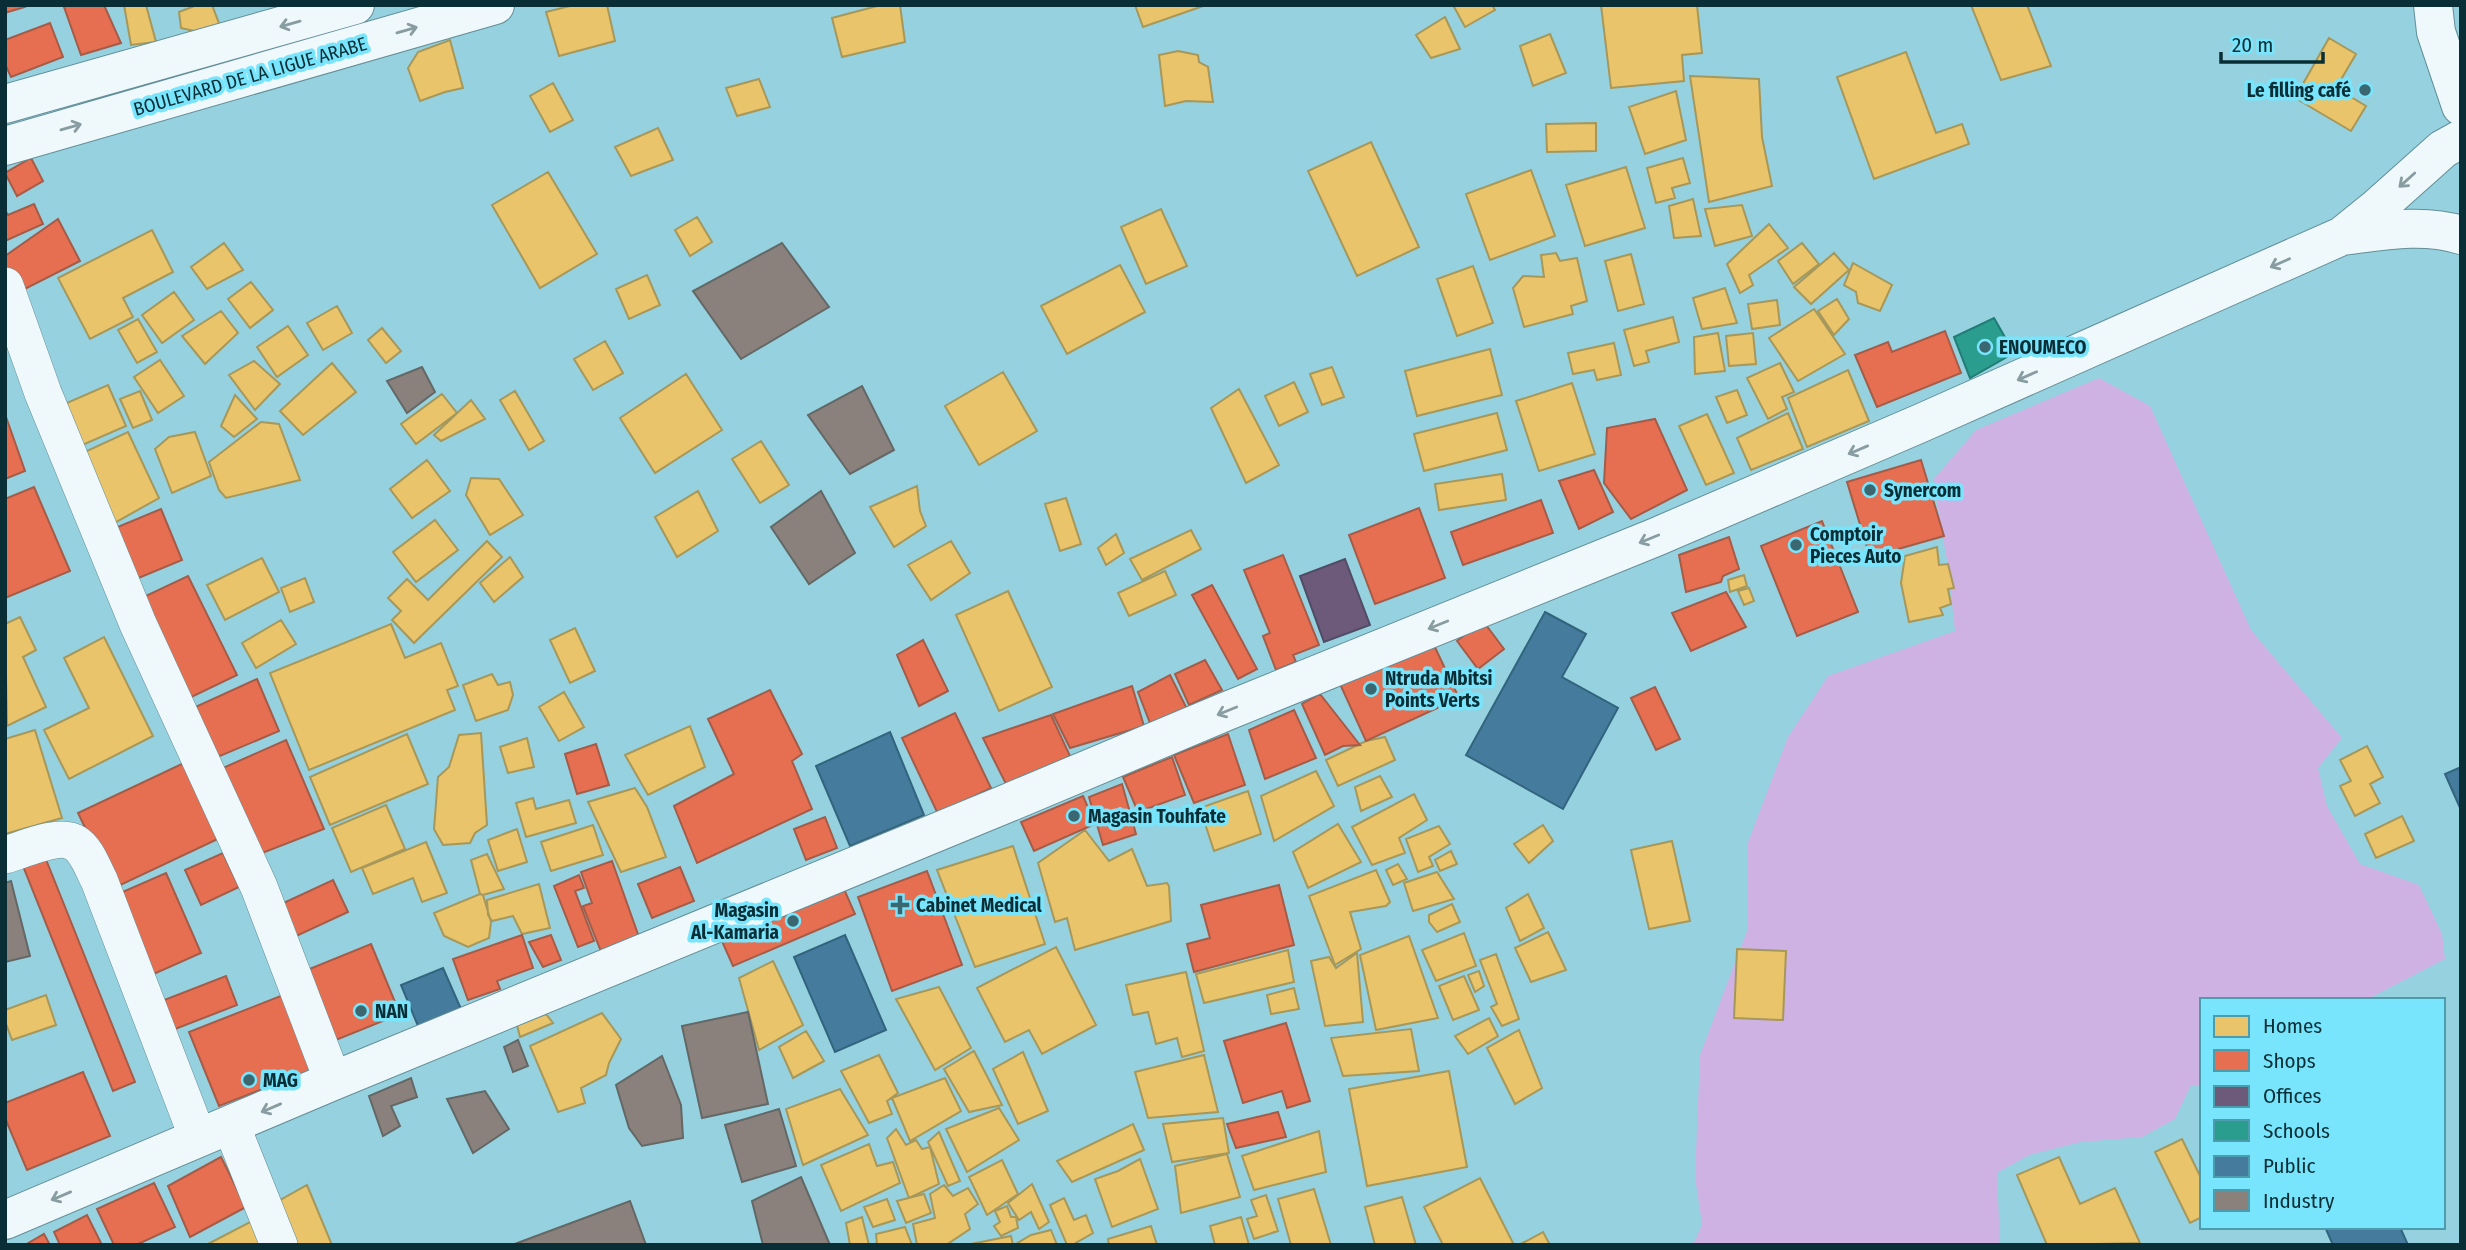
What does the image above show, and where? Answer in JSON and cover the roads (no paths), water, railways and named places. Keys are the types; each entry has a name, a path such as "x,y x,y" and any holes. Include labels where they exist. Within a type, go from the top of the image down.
{"street":[{"name":"BOULEVARD DE LA LIGUE ARABE","path":"5,104 355,5"},
{"name":"BOULEVARD DE LA LIGUE ARABE","path":"5,146 495,5"},
{"path":"2433,5 2436,32 2461,106"},
{"path":"5,1220 333,1081 1669,531 1921,423 2342,236 2444,149 2461,139"},
{"path":"2342,236 2429,228 2461,235"},
{"path":"5,286 43,393 138,624 259,887 333,1081"},
{"path":"5,855 62,840 77,844 83,852 99,880 215,1132 279,1245"}],"place":[{"name":"Le filling café","path":"2365,90"},
{"name":"ENOUMECO","path":"1985,347"},
{"name":"Synercom","path":"1870,490"},
{"name":"Comptoir Pieces Auto","path":"1796,545"},
{"name":"Ntruda Mbitsi Points Verts","path":"1371,689"},
{"name":"Magasin Touhfate","path":"1074,816"},
{"name":"Cabinet Medical","path":"900,905"},
{"name":"Magasin Al-Kamaria","path":"793,921"},
{"name":"NAN","path":"361,1011"},
{"name":"MAG","path":"249,1080"}]}
